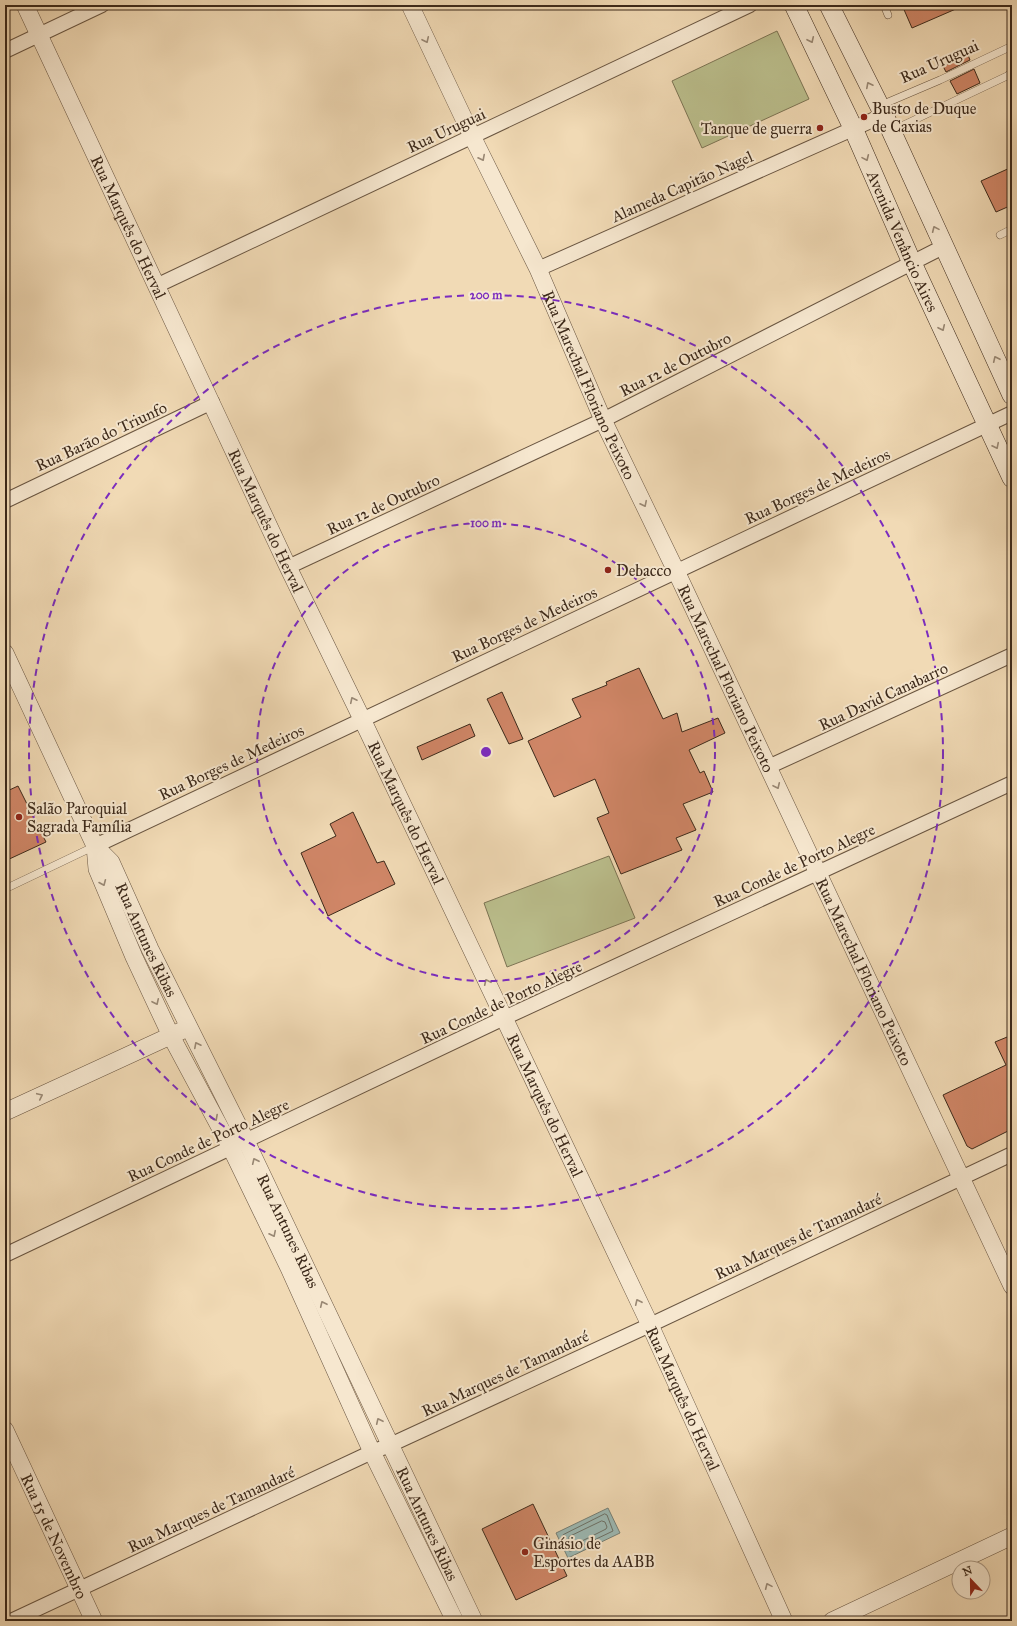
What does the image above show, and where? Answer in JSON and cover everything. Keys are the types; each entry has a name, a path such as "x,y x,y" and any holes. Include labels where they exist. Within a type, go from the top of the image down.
{"main road":[{"name":"Avenida Venâncio Aires","path":"794,5 853,128 912,263 986,425 1012,478"},
{"path":"829,5 885,117 943,247 1012,395"}],"street":[{"name":"Rua Marquês do Herval","path":"25,5 288,567 362,719 650,1325 784,1621"},
{"path":"5,50 102,5"},
{"name":"Rua Marechal Floriano Peixoto","path":"410,5 472,136 538,269 603,420 676,571 1012,1286"},
{"name":"Rua Uruguai","path":"156,286 750,5"},
{"name":"Alameda Capitão Nagel","path":"538,269 853,128 885,117"},
{"name":"Rua 12 de Outubro","path":"288,567 603,420 943,247"},
{"name":"Rua Barão do Triunfo","path":"5,501 212,402"},
{"name":"Rua Borges de Medeiros","path":"95,846 1012,413"},
{"name":"Rua Antunes Ribas","path":"5,653 95,846 111,862 150,949 189,1028 238,1145 296,1265 390,1445 474,1621"},
{"name":"Rua David Canabarro","path":"768,767 1012,655"},
{"name":"Rua Conde de Porto Alegre","path":"5,1254 504,1018 1012,783"},
{"name":"Rua Antunes Ribas","path":"95,846 97,869 134,956 171,1036 238,1145"},
{"path":"134,956 150,949"},
{"path":"5,1112 189,1028"},
{"name":"Rua Marques de Tamandaré","path":"11,1621 372,1452 650,1325 1012,1154"},
{"name":"Rua Antunes Ribas","path":"296,1265 372,1452 455,1621"},
{"name":"Rua 15 de Novembro","path":"5,1430 94,1621"},
{"path":"832,1621 1012,1536"},
{"path":"434,1577 450,1569"}],"lane":[{"path":"884,5 888,15"},
{"name":"Rua Uruguai","path":"885,117 940,80 1012,46"},
{"path":"885,117 1007,76 1012,72"},
{"path":"1000,235 1012,229"},
{"path":"5,889 95,846"}],"green space":[{"path":"777,31 809,99 702,148 672,81"},
{"path":"609,856 635,918 507,967 484,903"}],"water":[{"path":"608,1508 620,1533 568,1558 556,1533"}],"building":[{"path":"902,5 965,5 912,28"},
{"path":"968,55 970,60 946,72 943,66"},
{"path":"974,69 980,83 957,94 950,81"},
{"path":"1012,167 1012,205 996,212 981,181"},
{"path":"639,668 663,719 677,713 682,732 718,718 725,733 689,750 700,773 704,771 713,792 683,804 696,830 676,838 682,850 621,874 597,818 609,813 595,779 554,797 528,741 581,717 572,699 607,685 606,682"},
{"path":"502,692 523,739 509,744 487,699"},
{"path":"470,724 475,736 422,760 417,747"},
{"name":"Salão Paroquial Sagrada Família","path":"18,786 46,842 5,861 5,792"},
{"path":"353,812 377,863 384,861 395,884 328,916 301,853 336,836 330,824"},
{"path":"1012,1035 1012,1129 972,1149 967,1146 943,1095 1006,1065 995,1042"},
{"name":"Ginásio de Esportes da AABB","path":"533,1504 567,1576 516,1600 482,1529"}],"place":[{"name":"Busto de Duque de Caxias","path":"864,117"},
{"name":"Tanque de guerra","path":"820,128"},
{"name":"Debacco","path":"608,570"},
{"name":"Salão Paroquial Sagrada Família","path":"19,817"},
{"name":"Ginásio de Esportes da AABB","path":"525,1552"}]}
